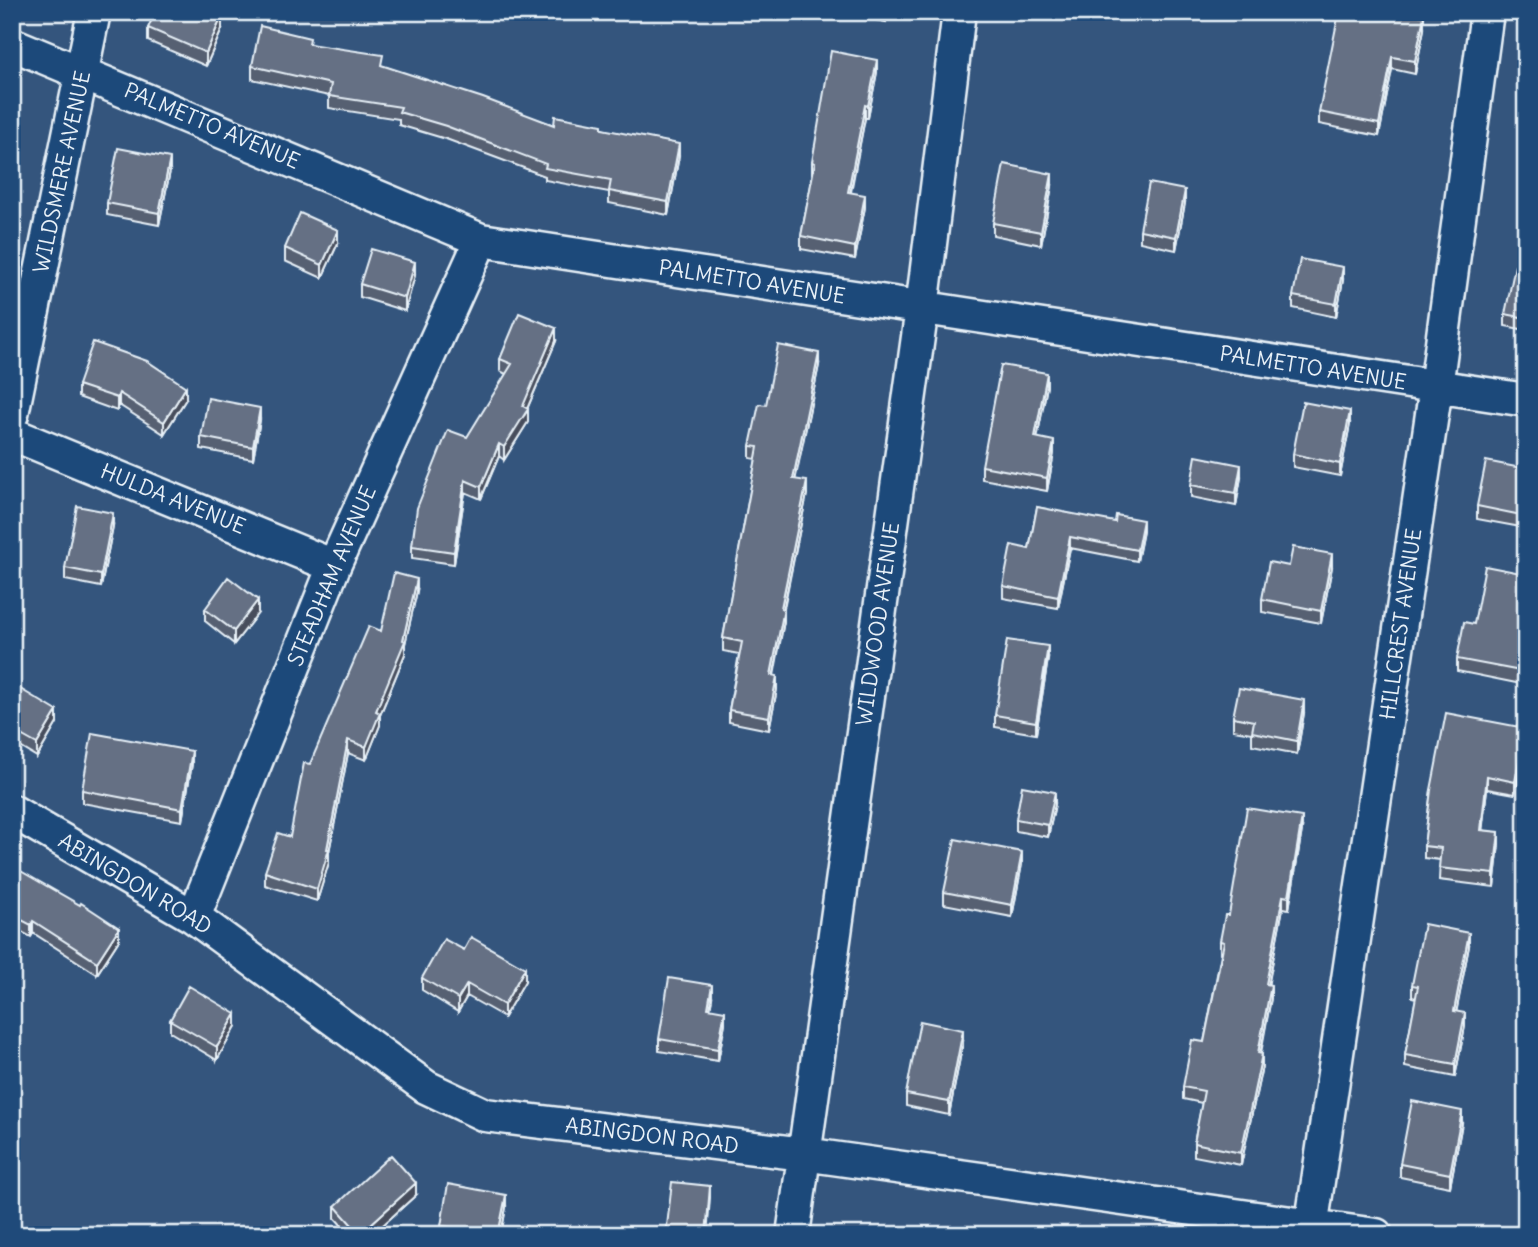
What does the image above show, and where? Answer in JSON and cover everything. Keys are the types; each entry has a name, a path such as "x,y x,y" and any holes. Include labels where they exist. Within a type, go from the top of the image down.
{"street":[{"name":"WILDSMERE AVENUE","path":"12,414 94,12"},
{"name":"WILDWOOD AVENUE","path":"793,1235 922,308 959,12"},
{"name":"HILLCREST AVENUE","path":"1311,1231 1436,387 1487,12"},
{"name":"PALMETTO AVENUE","path":"12,44 481,240 1526,400"},
{"name":"STEADHAM AVENUE","path":"194,917 334,566 481,240"},
{"name":"HULDA AVENUE","path":"12,434 334,566"},
{"name":"ABINGDON ROAD","path":"12,811 194,917 426,1087 485,1115 804,1154 1311,1231 1376,1235"}],"building":[{"path":"155,12 213,12 222,16 206,53 148,28"},
{"path":"1339,12 1403,12 1424,16 1415,61 1392,57 1379,124 1319,112"},
{"path":"260,26 310,38 309,44 383,55 381,65 483,98 554,125 555,116 602,125 602,129 679,144 668,202 609,191 611,180 545,168 546,164 446,126 399,112 401,107 329,96 331,84 252,66"},
{"path":"831,51 877,60 848,192 865,195 855,247 801,236 815,163 812,162"},
{"path":"12,119 19,124 12,134"},
{"path":"118,148 170,158 159,213 107,203"},
{"path":"1004,164 1052,174 1041,232 993,223"},
{"path":"1149,183 1185,190 1176,237 1140,230"},
{"path":"300,213 338,230 322,265 285,248"},
{"path":"371,249 415,262 405,298 360,284"},
{"path":"1300,259 1343,267 1336,304 1293,296"},
{"path":"1515,266 1526,268 1526,318 1505,314"},
{"path":"519,313 556,328 523,406 528,409 504,447 499,444 481,487 465,480 454,552 412,546 417,508 448,430 467,437 512,364 500,359"},
{"path":"93,342 147,361 186,387 164,422 119,393 117,398 78,385"},
{"path":"778,345 819,353 793,479 807,481 781,608 784,609 771,675 777,676 769,717 729,710 742,642 723,638 758,447 750,446 759,404 766,405"},
{"path":"1001,365 1047,373 1035,437 1054,441 1047,478 982,466"},
{"path":"208,398 260,408 253,447 201,437"},
{"path":"1303,402 1350,411 1340,464 1293,454"},
{"path":"1196,456 1241,465 1236,493 1191,485"},
{"path":"1486,461 1526,469 1526,516 1477,506"},
{"path":"77,506 113,513 101,575 65,568"},
{"path":"1037,507 1115,522 1116,515 1143,520 1137,550 1070,537 1058,597 1003,586 1011,545 1029,549"},
{"path":"1293,547 1332,554 1321,611 1262,599 1269,562 1289,566"},
{"path":"1485,566 1526,574 1526,672 1457,659 1464,622 1474,624"},
{"path":"394,573 417,579 403,640 405,641 376,711 380,713 366,747 348,740 329,849 317,889 265,872 278,833 290,837 304,763 310,764 369,626 381,631"},
{"path":"228,577 258,600 234,631 205,609"},
{"path":"1007,640 1048,646 1036,722 995,715"},
{"path":"12,684 57,711 37,744 12,730"},
{"path":"1239,688 1304,700 1297,741 1252,732 1254,721 1233,717"},
{"path":"1446,713 1525,728 1515,782 1487,776 1481,830 1499,832 1494,874 1439,868 1441,848 1424,846 1431,790"},
{"path":"92,733 192,751 182,809 82,790"},
{"path":"1022,786 1055,792 1048,825 1016,819"},
{"path":"1247,808 1302,817 1289,897 1283,896 1266,984 1271,985 1258,1053 1262,1054 1241,1153 1194,1143 1204,1091 1183,1087 1192,1040 1204,1042 1224,942 1220,941 1225,915 1229,915"},
{"path":"955,839 1022,852 1012,905 944,892"},
{"path":"12,866 80,905 81,903 119,928 97,962 33,921 31,925 12,915"},
{"path":"1424,924 1469,933 1454,1011 1465,1013 1455,1064 1405,1055 1418,986 1412,985"},
{"path":"471,937 525,968 504,1005 467,984 458,999 422,978 444,939 464,950"},
{"path":"669,978 712,985 708,1008 725,1011 718,1049 659,1039"},
{"path":"189,986 236,1014 217,1047 170,1020"},
{"path":"920,1021 963,1030 949,1102 906,1094"},
{"path":"1412,1101 1462,1111 1450,1174 1400,1164"},
{"path":"391,1155 416,1183 360,1234 335,1206"},
{"path":"672,1182 710,1186 706,1235 666,1235"},
{"path":"448,1184 506,1195 498,1235 463,1235 464,1229 441,1226"}]}
